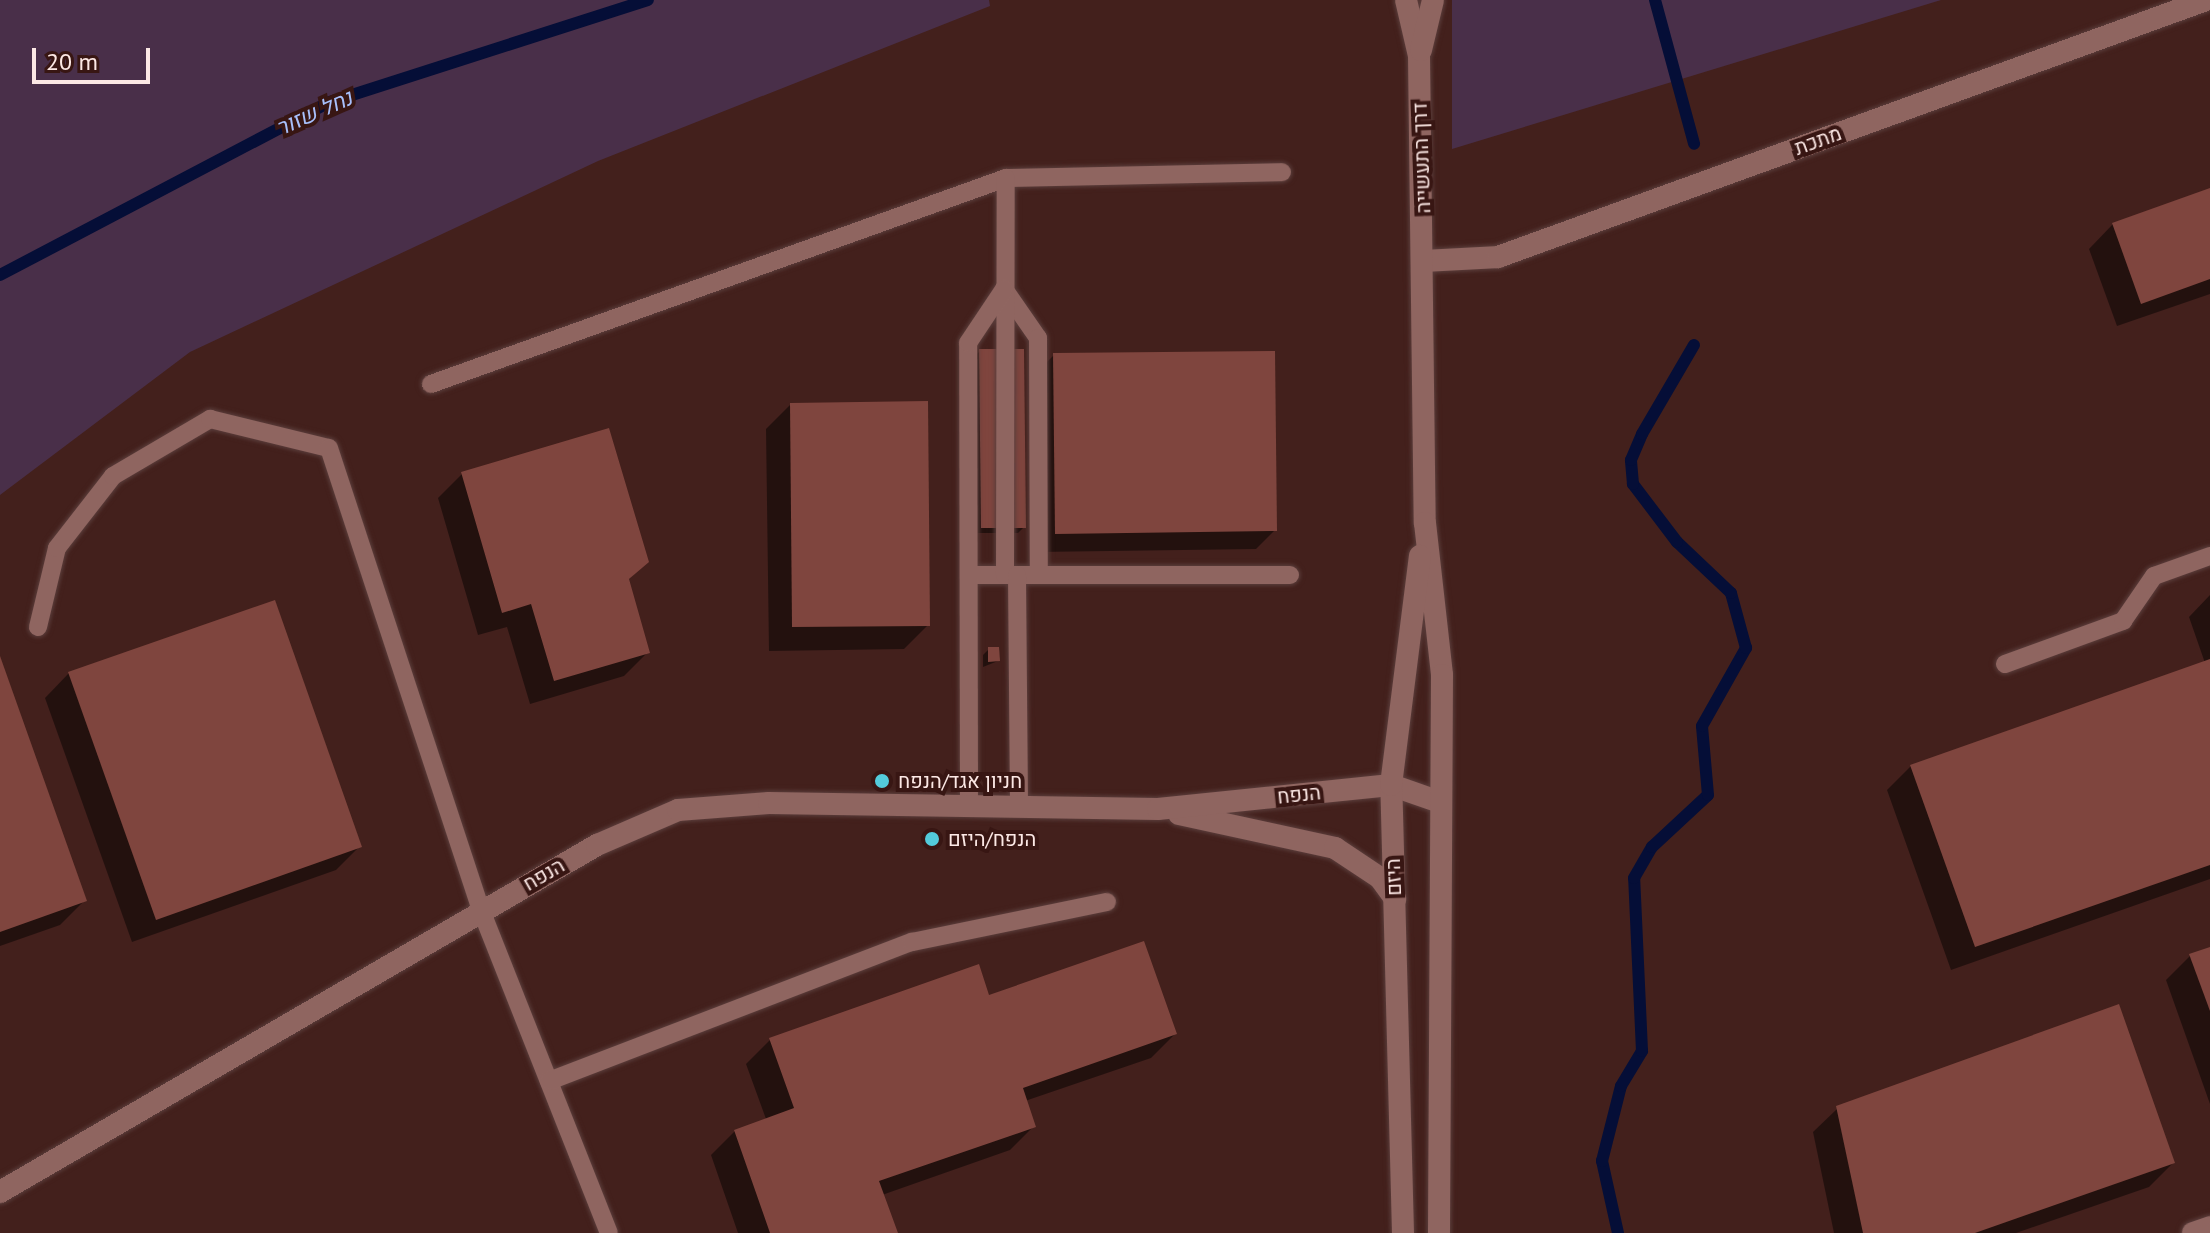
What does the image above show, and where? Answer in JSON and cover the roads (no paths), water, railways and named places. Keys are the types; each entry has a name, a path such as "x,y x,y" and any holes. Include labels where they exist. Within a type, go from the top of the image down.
{"street":[{"name":"דרך התעשייה","path":"1406,0 1419,56 1425,261"},
{"name":"דרך התעשייה","path":"1419,56 1433,0"},
{"name":"מתכת","path":"1425,261 1498,257 2206,0"},
{"name":"היזם","path":"1425,261 1425,523 1442,675 1437,801 1439,1233"},
{"name":"היזם","path":"1403,1233 1391,785 1425,523"},
{"name":"הנפח","path":"0,1192 481,910 597,845 678,810 969,806 1158,809 1391,785 1437,801"},
{"name":"הנפח","path":"1158,809 1335,848 1380,878 1395,899"},
{"path":"2193,1233 2210,1227"}],"lane":[{"path":"431,384 1006,178 1282,172"},
{"path":"1006,178 1004,289 1019,807"},
{"path":"969,806 968,343 1004,289"},
{"path":"1004,289 1038,338 1039,575"},
{"path":"38,627 57,548 113,476 210,419 329,448 481,910 609,1233"},
{"path":"2005,664 2123,621 2154,576 2210,556"},
{"path":"969,575 1290,575"},
{"path":"549,1081 912,942 1107,902"}],"waterway":[{"name":"נחל שזור","path":"0,275 327,103 648,0"},
{"path":"1655,0 1694,144"},
{"path":"1618,1233 1602,1161 1621,1086 1642,1051 1634,878 1652,847 1708,795 1702,726 1746,648 1731,593 1677,542 1633,484 1631,460 1642,434 1694,345"}],"place":[{"name":"חניון אגד/הנפח","path":"882,781"},
{"name":"הנפח/היזם","path":"932,839"}]}
